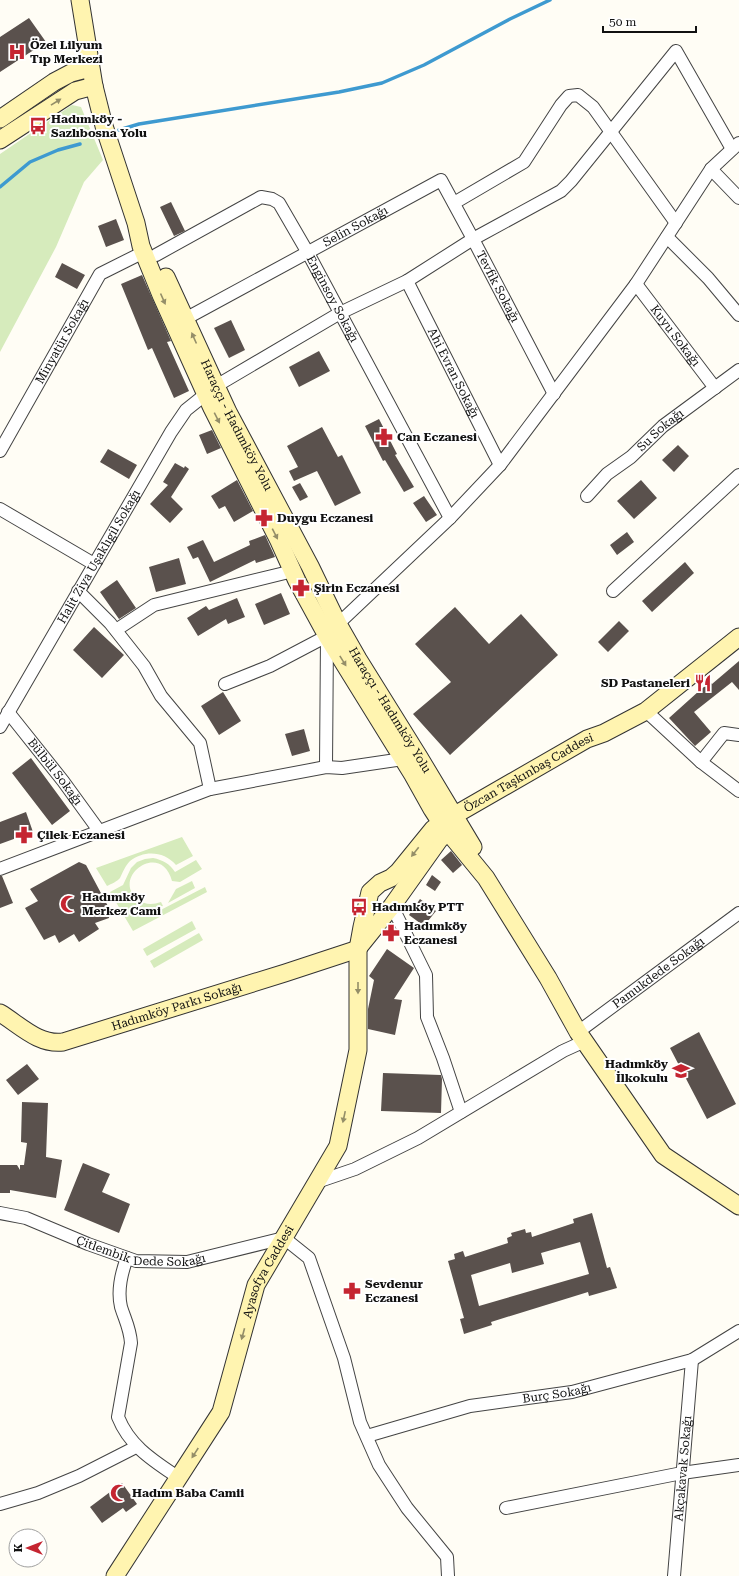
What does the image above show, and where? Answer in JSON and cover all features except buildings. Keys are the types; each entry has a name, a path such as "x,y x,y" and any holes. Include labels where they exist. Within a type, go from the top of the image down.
{"main road":[{"name":"Haraççı - Hadımköy Yolu","path":"80,0 90,68 104,126 136,223 146,234 150,254 185,319 211,390 228,412 310,566 333,630 358,659 419,757 450,823"},
{"path":"0,119 54,82 72,73 90,68"},
{"path":"0,140 75,91 94,86"},
{"path":"150,254 161,295 211,390 293,571 333,630 403,759 450,823 474,850 485,871 486,878 582,1036 663,1155 739,1206"},
{"name":"Özcan Taşkınbaş Caddesi","path":"450,823 587,740 604,733 646,711 739,637"},
{"path":"358,949 392,906 450,823"},
{"name":"Ayasofya Caddesi","path":"115,1576 221,1412 256,1285 338,1146 358,1050 358,949 370,892 380,883 391,878 398,872 433,829 450,823"},
{"name":"Hadımköy Parkı Sokağı","path":"0,1013 39,1040 48,1042 63,1042 284,974 358,949"}],"street":[{"name":"Halit Ziya Uşaklıgil Sokağı","path":"0,727 171,432 186,410 211,390 340,312 407,281 473,239 561,192 676,51 736,146"},
{"path":"454,203 524,162 561,105 569,96 578,95 593,107 676,223"},
{"path":"226,684 270,666 333,630 450,518 500,465 636,284 711,169 736,146"},
{"path":"711,169 739,198"},
{"name":"Tevfik Sokağı","path":"441,180 554,394"},
{"name":"Selin Sokağı","path":"185,319 441,180"},
{"name":"Enginsoy Sokağı","path":"150,254 261,197 272,199 279,203 308,253 450,518"},
{"path":"667,237 708,278 739,315"},
{"name":"Minyatür Sokağı","path":"0,451 100,274 150,254"},
{"name":"Ahi Evran Sokağı","path":"407,281 500,465"},
{"name":"Kuyu Sokağı","path":"636,284 715,388"},
{"name":"Su Sokağı","path":"586,496 607,474 631,457 663,426 739,370"},
{"path":"613,591 739,475"},
{"path":"0,509 94,564"},
{"path":"116,630 154,605 293,571"},
{"path":"78,591 116,630 144,666 161,696 200,743 210,789"},
{"path":"326,767 333,630"},
{"path":"646,711 701,762 739,791"},
{"name":"Bülbül Sokağı","path":"8,712 63,780 100,832"},
{"path":"701,762 724,733 739,735"},
{"path":"0,869 210,789 326,767 342,768 403,759"},
{"path":"392,906 426,976 427,1017 444,1058 461,1112"},
{"name":"Pamukdede Sokağı","path":"317,1182 355,1169 418,1138 563,1051 739,913"},
{"name":"Çitlembik Dede Sokağı","path":"0,1213 26,1218 88,1244 136,1261 187,1262 284,1238"},
{"path":"284,1238 309,1258 344,1358 360,1422 379,1465 407,1508 447,1557 448,1576"},
{"path":"127,1258 122,1273 119,1296 131,1331 131,1343 118,1417 122,1428 136,1447 179,1478"},
{"name":"Burç Sokağı","path":"367,1436 470,1406 572,1392 692,1360 739,1331"},
{"name":"Akçakavak Sokağı","path":"674,1576 692,1360"},
{"path":"0,1504 38,1493 79,1476 136,1447"},
{"path":"506,1508 682,1473 739,1465"}],"green space":[{"path":"72,105 81,107 103,160 84,182 56,247 0,352 0,154"},
{"path":"182,837 193,856 176,865 171,860 160,855 141,855 130,861 125,867 120,878 107,886 96,868"},
{"path":"153,858 166,863 175,872 196,860 202,869 180,882 172,881 166,869 158,863 149,863 141,866 134,873 130,881 131,890 137,899 143,902 155,904 161,902 163,906 155,908 147,907 151,915 205,887 207,892 133,931 110,892 123,885 131,868 137,862"},
{"path":"192,881 195,888 168,903 176,889"},
{"path":"192,921 196,929 147,956 143,949"},
{"path":"199,933 203,940 154,968 150,961"}],"waterway":[{"path":"119,130 139,124 339,92 382,83 424,65 510,19 550,0"},
{"path":"0,187 30,162 58,150 80,144"}],"place":[{"name":"Özel Lilyum Tıp Merkezi","path":"17,52"},
{"name":"Hadımköy - Sazlıbosna Yolu","path":"38,126"},
{"name":"Can Eczanesi","path":"384,437"},
{"name":"Duygu Eczanesi","path":"264,518"},
{"name":"Şirin Eczanesi","path":"301,588"},
{"name":"SD Pastaneleri","path":"703,683"},
{"name":"Çilek Eczanesi","path":"24,835"},
{"name":"Hadımköy Merkez Cami","path":"69,904"},
{"name":"Hadımköy PTT","path":"359,907"},
{"name":"Hadımköy Eczanesi","path":"391,933"},
{"name":"Hadımköy İlkokulu","path":"681,1071"},
{"name":"Sevdenur Eczanesi","path":"352,1291"},
{"name":"Hadım Baba Camii","path":"119,1493"}]}
